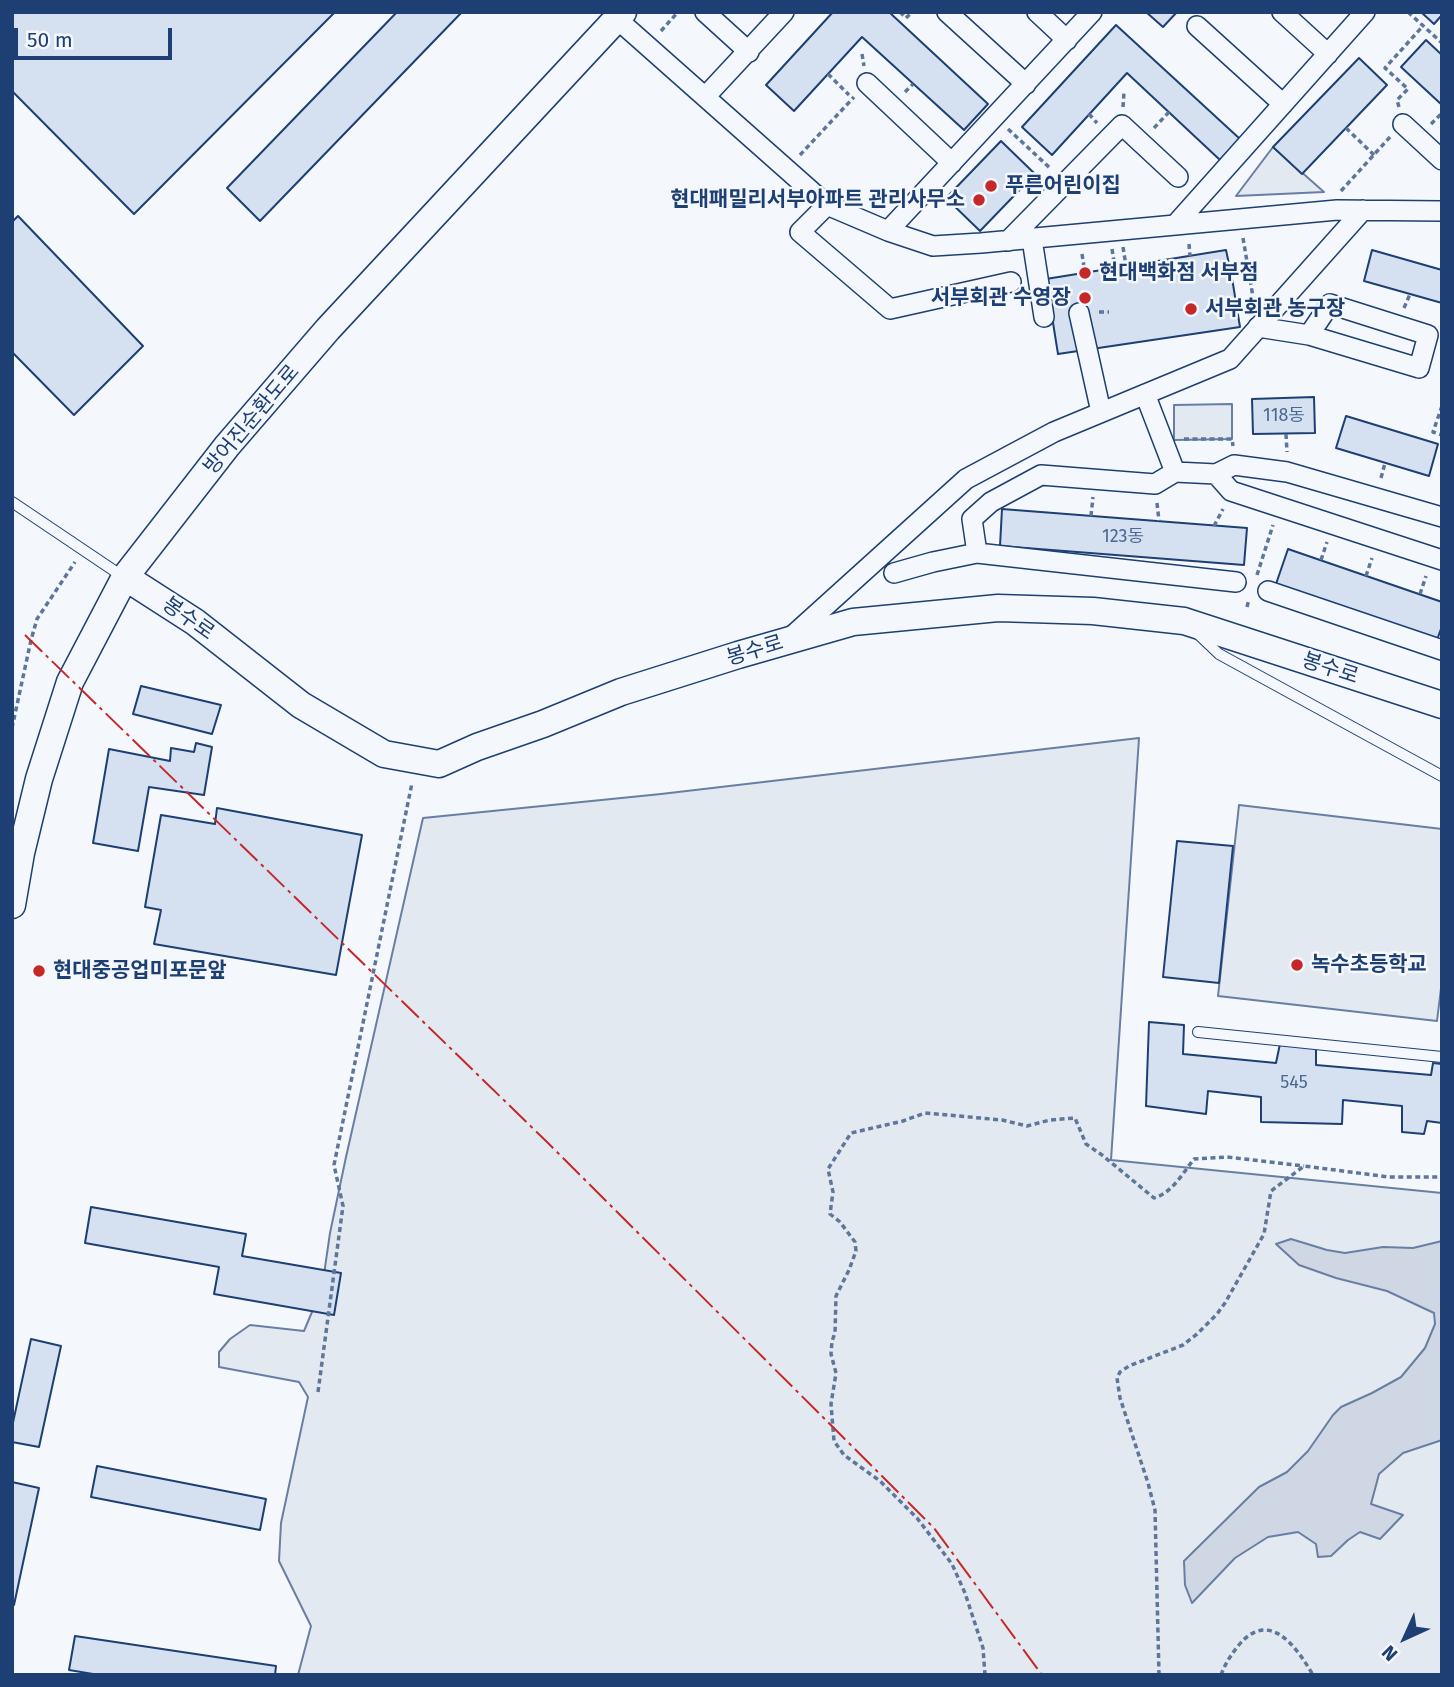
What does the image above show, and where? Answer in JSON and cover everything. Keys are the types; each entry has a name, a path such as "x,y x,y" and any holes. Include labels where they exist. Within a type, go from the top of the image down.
{"main road":[{"name":"방어진순환도로","path":"12,905 39,779 70,682 125,577 227,446 328,329 620,16"},
{"name":"봉수로","path":"125,577 195,622 300,705 384,754 439,764 621,692 853,622 998,608 1093,611 1184,621 1442,705"}],"street":[{"path":"705,12 749,52"},
{"path":"947,12 1026,84"},
{"path":"1037,12 1067,40"},
{"path":"888,231 1093,12"},
{"path":"1282,12 1328,54"},
{"path":"1174,225 1366,12"},
{"path":"705,97 782,13"},
{"path":"620,16 648,46 827,205 888,231 933,246 1322,211 1442,211"},
{"path":"1197,26 1283,104"},
{"path":"867,83 952,163"},
{"path":"1403,124 1442,160"},
{"path":"1009,241 1122,125 1178,177"},
{"path":"827,205 800,232 890,309 1011,282"},
{"path":"788,641 966,479 1054,432 1230,359 1363,211"},
{"path":"1032,239 1044,317"},
{"path":"1258,327 1309,335 1419,368 1428,335 1330,304 1309,335"},
{"path":"1079,313 1101,412"},
{"path":"1145,394 1175,472"},
{"path":"977,553 972,519 991,502 1041,475 1155,484 1175,472 1216,474 1234,465 1287,472 1442,517"},
{"path":"1216,474 1231,491 1442,560"},
{"path":"894,573 977,553 1236,582"},
{"path":"1262,583 1442,650"}],"lane":[{"path":"12,502 125,577"},
{"path":"1184,621 1219,654 1442,776"},
{"path":"1198,1032 1442,1057"}],"path":[{"path":"648,46 678,12"},
{"path":"900,12 906,18 912,12"},
{"path":"1408,12 1442,43"},
{"path":"1322,211 1403,124 1397,100 1408,89 1385,68 1423,26"},
{"path":"828,74 853,98"},
{"path":"798,158 867,83"},
{"path":"995,117 1065,183"},
{"path":"1346,128 1374,155"},
{"path":"1240,219 1258,327"},
{"path":"1442,405 1433,432 1442,435"},
{"path":"1174,440 1232,439"},
{"path":"1262,583 1279,506"},
{"path":"12,728 37,619 83,550"},
{"path":"318,1392 343,1206 334,1165 416,761"},
{"path":"985,1675 984,1648 952,1564 917,1518 880,1481 844,1455 834,1441 831,1404 836,1373 831,1354 835,1333 836,1296 856,1251 855,1242 830,1213 833,1192 828,1169 851,1133 925,1113 1002,1120 1027,1126 1050,1120 1075,1118 1086,1144 1154,1198 1163,1196 1194,1158 1227,1157 1389,1177 1442,1177"},
{"path":"1159,1675 1155,1510 1120,1398 1117,1378 1120,1372 1129,1366 1183,1345 1217,1314 1264,1234 1271,1191 1304,1166"},
{"path":"1221,1675 1230,1656 1241,1642 1256,1630 1264,1629 1282,1637 1293,1646 1313,1675"}],"shaded area":[{"path":"1273,147 1324,192 1236,196"},
{"path":"1232,404 1232,439 1174,440 1174,405"},
{"path":"1139,738 1111,1160 1442,1193 1442,1675 298,1675 311,1626 279,1561 281,1523 308,1397 299,1382 219,1367 219,1352 230,1339 250,1325 304,1331 322,1288 346,1157 423,818 661,794"},
{"path":"1239,805 1442,829 1442,980 1437,1021 1218,996"},
{"path":"1291,1239 1345,1253 1383,1247 1413,1248 1442,1241 1442,1440 1403,1453 1379,1474 1371,1504 1403,1515 1380,1539 1360,1532 1331,1556 1318,1557 1316,1544 1298,1532 1268,1537 1235,1558 1192,1603 1185,1585 1184,1561 1259,1487 1287,1472 1308,1451 1341,1407 1401,1377 1425,1348 1435,1324 1434,1313 1387,1291 1299,1265 1276,1244"}],"building":[{"path":"12,12 335,12 134,214 12,91"},
{"path":"397,12 462,12 260,221 227,188"},
{"path":"833,12 889,12 988,104 964,130 862,37 794,111 766,85"},
{"path":"1146,12 1177,12 1163,27"},
{"path":"1421,12 1442,12 1442,15 1434,24"},
{"path":"1116,25 1240,139 1220,160 1127,73 1052,155 1022,127"},
{"path":"1426,40 1442,55 1442,105 1401,67"},
{"path":"1359,58 1387,85 1302,174 1273,147"},
{"name":"푸른어린이집","path":"1001,141 1035,174 980,231 946,198"},
{"path":"18,216 143,346 74,415 12,352 12,222"},
{"path":"1226,250 1240,327 1058,354 1046,279"},
{"path":"1372,250 1442,270 1442,303 1364,281"},
{"path":"1314,397 1315,433 1253,434 1252,399"},
{"path":"1346,416 1438,444 1429,476 1336,448"},
{"path":"1002,509 1247,528 1244,565 1000,546"},
{"path":"1288,549 1442,602 1442,626 1437,640 1276,584"},
{"path":"141,686 221,705 212,734 133,714"},
{"path":"196,743 212,747 204,795 149,787 138,851 93,843 109,749 170,761 171,748 194,752"},
{"path":"217,808 362,835 336,975 154,944 161,910 145,907 161,815 215,824"},
{"path":"1177,841 1233,846 1219,983 1163,977"},
{"path":"1149,1022 1184,1025 1183,1054 1276,1063 1281,1039 1316,1041 1316,1065 1431,1075 1433,1063 1442,1064 1442,1123 1427,1121 1424,1134 1402,1132 1402,1106 1343,1100 1342,1124 1261,1122 1261,1097 1208,1091 1206,1114 1146,1106"},
{"path":"91,1207 246,1234 242,1256 341,1273 334,1315 214,1294 219,1267 85,1243"},
{"path":"31,1339 61,1346 39,1447 12,1442 12,1427"},
{"path":"97,1466 266,1499 260,1530 91,1497"},
{"path":"12,1482 39,1488 14,1605 12,1605"},
{"path":"75,1636 276,1666 275,1675 99,1675 69,1670"}],"power":[{"path":"25,635 547,1142 934,1528 1042,1675"}],"place":[{"name":"푸른어린이집","path":"991,186"},
{"name":"현대패밀리서부아파트 관리사무소","path":"979,200"},
{"name":"현대백화점 서부점","path":"1085,273"},
{"name":"서부회관 수영장","path":"1085,298"},
{"name":"서부회관 농구장","path":"1191,309"},
{"name":"녹수초등학교","path":"1297,965"},
{"name":"현대중공업미포문앞","path":"39,971"}]}
